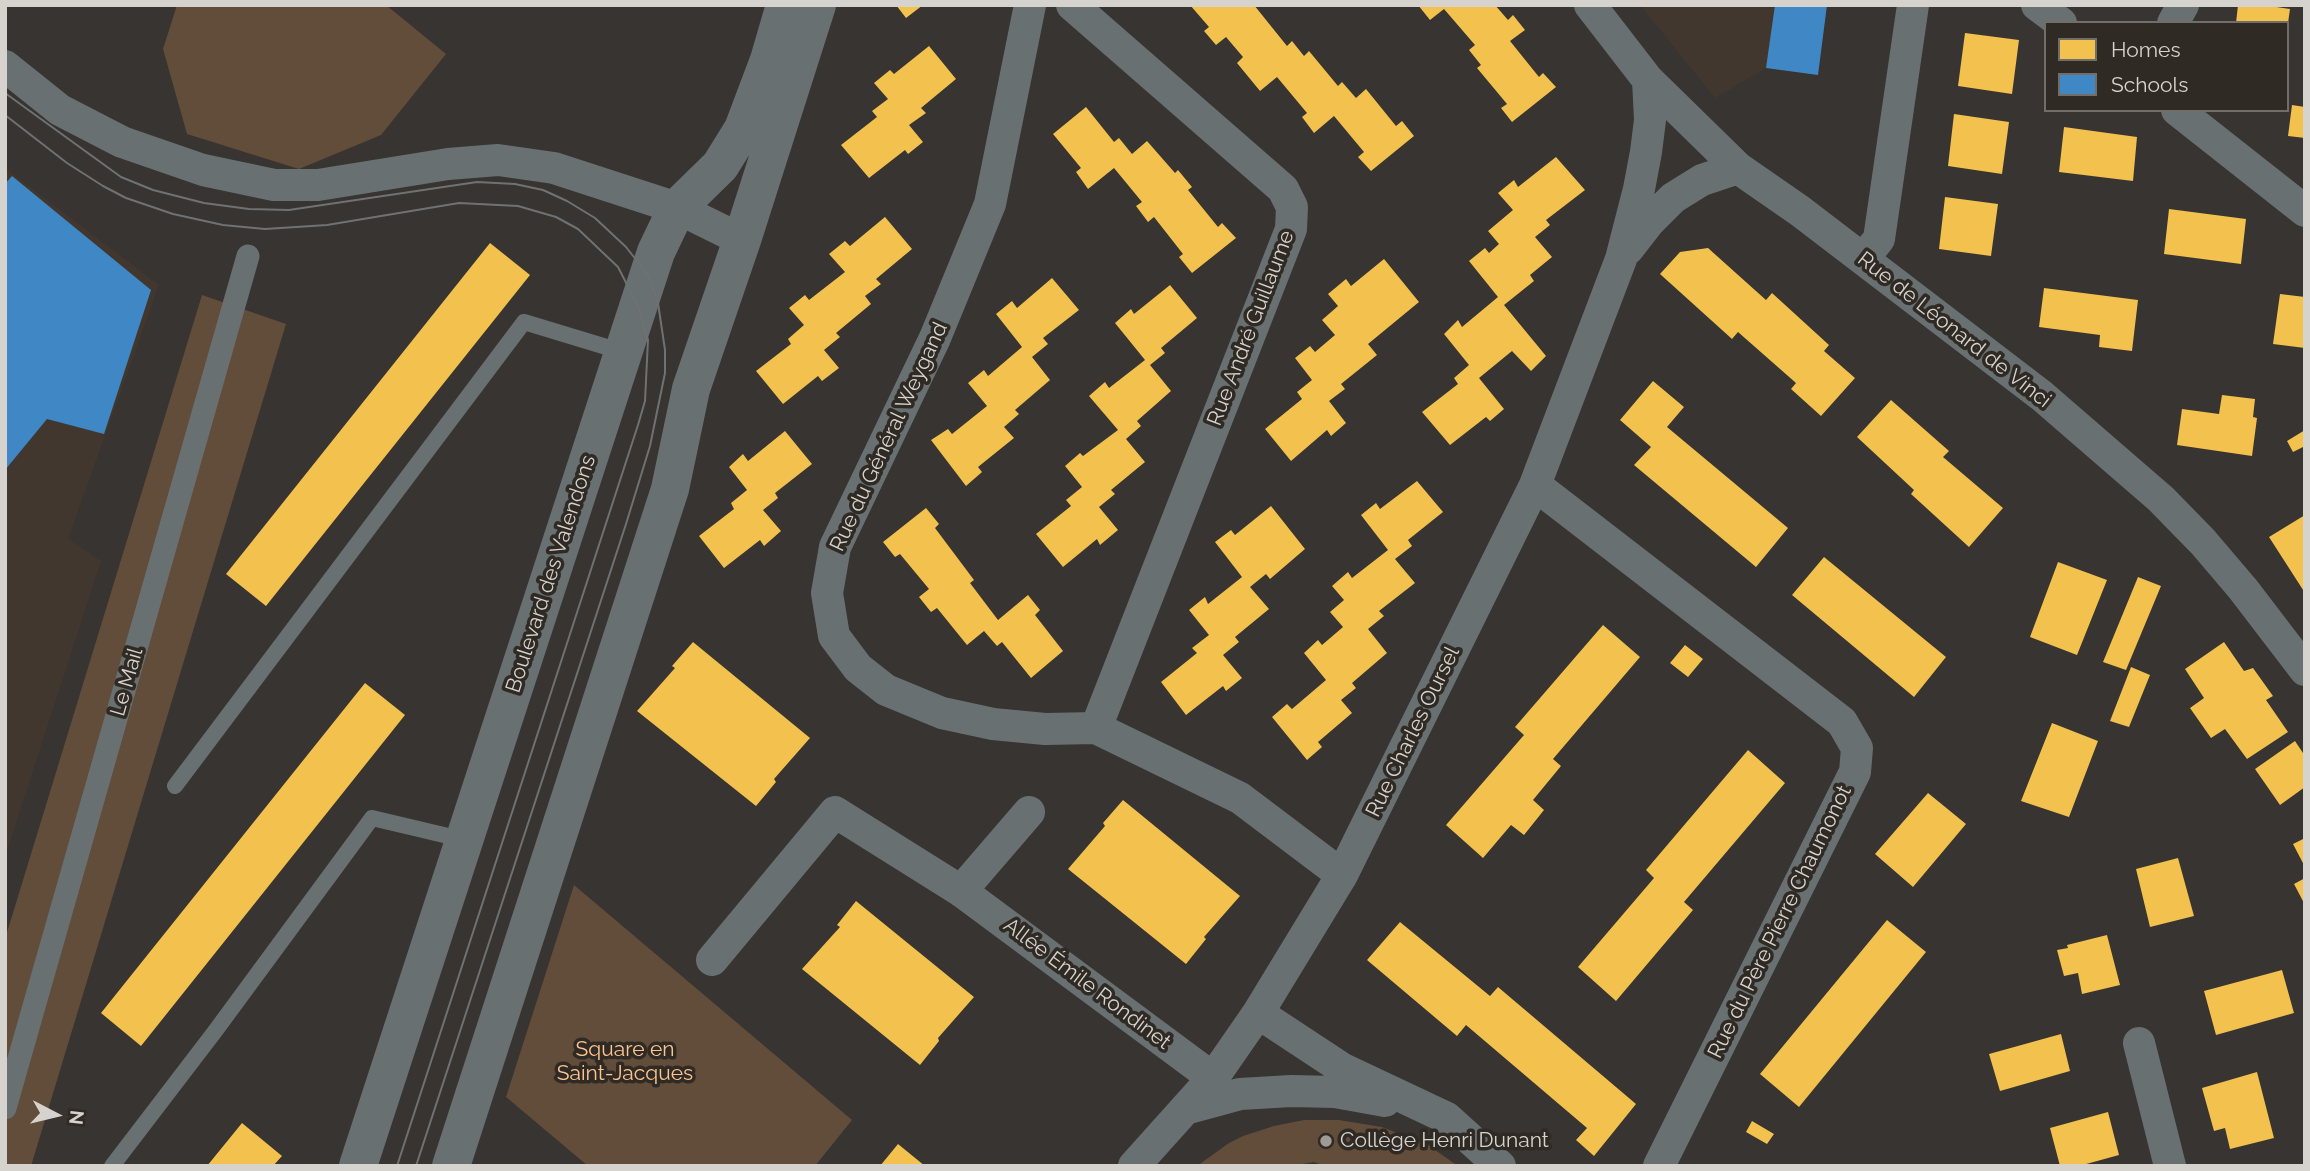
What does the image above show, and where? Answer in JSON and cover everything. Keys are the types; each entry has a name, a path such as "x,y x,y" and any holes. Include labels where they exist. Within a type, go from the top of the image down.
{"street":[{"name":"Boulevard des Valendons","path":"358,1166 656,252 677,208 720,166 743,129 769,60 785,5"},
{"path":"451,1166 670,489 691,389 817,5"},
{"name":"Rue du Général Weygand","path":"1030,5 990,205 935,338 835,547 827,593 834,636 858,668 886,690 942,713 993,724 1045,729 1096,728 1240,798 1342,875"},
{"name":"Rue André Guillaume","path":"1072,5 1283,188 1292,207 1291,229 1096,728"},
{"name":"Rue de Léonard de Vinci","path":"1590,5 1648,80 1738,168 1863,259 2042,396 2161,499 2243,589 2305,670"},
{"path":"1863,259 1879,240 1913,5"},
{"path":"2037,5 2058,21"},
{"path":"2174,21 2183,5"},
{"path":"5,66 60,110 122,142 203,170 274,185 318,185 448,164 498,160 554,168 677,208 742,240"},
{"name":"Rue Charles Oursel","path":"1134,1166 1213,1078 1258,1013 1342,875 1535,485 1621,258 1646,152 1650,120 1648,80"},
{"path":"2180,112 2305,211"},
{"name":"Rue Charles Oursel","path":"1621,258 1649,222 1673,198 1702,180 1738,168"},
{"name":"Le Mail","path":"5,1108 248,256"},
{"name":"Rue du Père Pierre Chaumonot","path":"1535,485 1842,722 1857,748 1855,772 1659,1166"},
{"name":"Allée Émile Rondinet","path":"712,960 835,812 961,891 1213,1078"},
{"path":"961,891 1029,812"},
{"path":"1258,1013 1343,1069 1447,1118 1500,1166"},
{"path":"2139,1042 2169,1166"},
{"path":"1185,1109 1240,1094 1335,1092 1406,1105 1447,1118"}],"lane":[{"path":"175,786 524,322 623,352"},
{"path":"112,1166 372,818 465,840"}],"shaded area":[{"path":"1640,5 1827,5 1818,75 1766,68 1715,98"},
{"path":"5,168 159,285 68,539 101,561 5,857"}],"green space":[{"path":"177,5 386,5 446,54 381,135 299,169 187,134 163,49"},
{"path":"202,295 286,324 31,1166 5,1166 5,939"},
{"name":"Square en Saint-Jacques","path":"574,885 852,1120 815,1166 588,1166 506,1097"},
{"name":"Collège Henri Dunant","path":"1304,1120 1339,1120 1382,1127 1428,1145 1458,1166 1325,1166 1314,1162 1291,1166 1197,1166 1243,1136"}],"building: Homes":[{"path":"896,5 923,5 906,18"},
{"path":"1190,5 1254,5 1287,46 1292,41 1304,56 1309,51 1338,86 1342,82 1356,98 1366,89 1396,126 1402,121 1414,136 1371,171 1358,157 1364,152 1334,116 1314,133 1302,117 1307,113 1277,77 1260,91 1237,63 1243,57 1226,37 1216,45 1204,31 1209,27"},
{"path":"1418,5 1495,5 1508,20 1513,15 1525,30 1510,41 1539,77 1543,73 1556,87 1512,122 1501,108 1507,104 1477,68 1481,65 1469,50 1475,45 1444,9 1430,20"},
{"path":"2238,5 2290,9 2288,21 2236,21"},
{"path":"1965,33 2019,40 2012,94 1958,86"},
{"path":"929,46 956,79 921,108 926,113 909,125 923,142 908,154 905,150 869,178 841,145 877,117 872,111 888,99 874,83 890,70 894,74"},
{"path":"2292,105 2305,107 2305,138 2288,136"},
{"path":"1086,107 1114,142 1119,138 1132,154 1147,141 1175,173 1178,170 1192,187 1188,190 1218,227 1222,223 1236,238 1192,273 1179,257 1183,254 1154,217 1148,222 1136,206 1142,202 1114,168 1088,189 1076,172 1081,168 1053,134"},
{"path":"1954,114 2009,122 2002,174 1948,166"},
{"path":"2064,127 2137,137 2133,181 2059,172"},
{"path":"1556,157 1585,190 1546,220 1550,225 1535,237 1552,257 1530,275 1534,281 1504,305 1546,356 1531,371 1512,351 1479,378 1504,409 1490,421 1486,417 1450,445 1422,412 1458,384 1454,378 1469,365 1444,334 1458,320 1462,327 1498,297 1469,261 1485,248 1489,253 1499,244 1488,231 1513,210 1498,193 1514,180 1518,187"},
{"path":"1945,197 1998,204 1991,256 1939,249"},
{"path":"2169,209 2246,219 2241,264 2164,254"},
{"path":"885,217 912,249 876,279 881,284 865,296 871,304 836,333 840,337 824,350 839,368 822,381 818,376 783,404 756,371 791,344 788,339 804,325 789,308 805,295 809,300 845,272 829,254 845,241 850,246"},
{"path":"490,243 530,275 266,606 226,574"},
{"path":"1708,248 1766,300 1772,293 1829,345 1824,351 1855,378 1821,416 1791,389 1796,383 1738,332 1732,339 1660,274 1680,252"},
{"path":"1384,259 1419,302 1368,344 1377,355 1341,384 1345,389 1329,401 1346,423 1331,436 1327,430 1291,461 1265,429 1302,399 1297,392 1312,380 1295,358 1310,346 1315,352 1335,335 1322,320 1338,306 1328,294 1346,279 1351,286"},
{"path":"1052,278 1079,310 1043,338 1048,344 1032,357 1050,380 1015,410 1019,414 1004,427 1014,438 978,467 982,472 966,486 931,440 948,429 952,434 987,406 968,383 984,370 988,376 1022,347 996,314 1012,301 1017,308"},
{"path":"1170,285 1197,318 1161,348 1165,353 1150,365 1171,391 1137,421 1141,426 1126,439 1145,462 1111,490 1115,494 1099,507 1118,530 1100,545 1097,539 1063,567 1036,534 1071,506 1066,500 1082,487 1065,466 1080,453 1083,456 1118,430 1089,396 1105,382 1109,388 1145,360 1115,323 1131,309 1134,314"},
{"path":"2044,288 2138,300 2132,351 2099,347 2100,335 2039,327"},
{"path":"2280,294 2305,297 2305,348 2273,344"},
{"path":"1653,381 1684,407 1667,427 1788,528 1756,567 1634,465 1651,447 1620,420"},
{"path":"2222,395 2255,399 2253,417 2257,418 2252,456 2177,445 2182,409 2219,414"},
{"path":"1891,400 1949,451 1943,457 2003,508 1969,547 1911,494 1914,490 1857,437"},
{"path":"2305,430 2305,446 2293,452 2287,441"},
{"path":"785,431 812,464 775,493 778,498 763,510 781,531 764,546 760,540 724,568 699,536 734,509 731,503 747,490 729,467 743,454 748,461"},
{"path":"1417,481 1443,512 1408,540 1412,546 1395,559 1415,583 1379,611 1384,616 1368,629 1387,653 1352,683 1356,688 1341,700 1352,713 1318,742 1322,747 1307,760 1272,717 1287,704 1292,709 1326,680 1304,653 1318,640 1322,645 1343,627 1330,612 1344,600 1332,586 1348,572 1352,578 1388,550 1361,515 1376,503 1380,509"},
{"path":"1271,506 1305,549 1270,579 1266,574 1250,587 1269,609 1235,637 1239,642 1223,655 1242,678 1226,691 1223,686 1186,715 1161,682 1197,653 1192,648 1209,635 1189,610 1205,597 1208,604 1242,577 1215,542 1231,530 1235,535"},
{"path":"926,508 939,524 935,528 974,580 970,583 998,620 1028,595 1040,610 1035,615 1063,651 1031,678 1002,642 997,646 984,631 967,645 937,608 931,612 919,597 929,589 900,554 895,557 883,542"},
{"path":"2305,515 2305,593 2269,537"},
{"path":"1824,557 1946,657 1914,697 1792,595"},
{"path":"2058,562 2107,580 2077,655 2030,637"},
{"path":"2138,577 2161,586 2126,670 2103,662"},
{"path":"1603,625 1640,657 1553,759 1561,766 1533,800 1544,810 1524,835 1511,825 1483,858 1446,825 1524,735 1515,727"},
{"path":"693,642 810,738 774,779 776,782 756,806 637,711 675,668 672,666"},
{"path":"2224,642 2244,671 2253,668 2273,696 2266,700 2288,732 2247,759 2225,729 2211,738 2190,708 2204,698 2185,669"},
{"path":"1685,645 1703,659 1688,677 1670,663"},
{"path":"2131,667 2150,675 2129,727 2110,721"},
{"path":"365,683 405,715 141,1046 101,1013"},
{"path":"2052,723 2098,741 2069,817 2021,801"},
{"path":"2295,741 2305,756 2305,787 2280,805 2255,769"},
{"path":"1748,750 1785,783 1684,902 1693,910 1616,1001 1578,967 1654,878 1646,870"},
{"path":"1928,793 1966,824 1913,887 1875,854"},
{"path":"1123,800 1240,896 1204,937 1206,939 1186,964 1068,869 1105,826 1103,823"},
{"path":"2305,838 2305,867 2293,844"},
{"path":"2178,858 2194,916 2150,927 2136,869"},
{"path":"2305,878 2305,905 2294,884"},
{"path":"856,901 974,997 938,1038 939,1041 920,1065 802,969 840,927 837,925"},
{"path":"1887,920 1926,952 1799,1107 1760,1074"},
{"path":"1400,922 1490,996 1498,987 1636,1104 1594,1156 1576,1140 1587,1128 1466,1025 1457,1036 1367,960"},
{"path":"2107,935 2120,985 2082,994 2078,973 2064,976 2057,950"},
{"path":"2282,970 2294,1013 2216,1035 2204,991"},
{"path":"2061,1034 2070,1071 2000,1091 1989,1054"},
{"path":"2257,1072 2274,1138 2230,1149 2225,1128 2214,1131 2202,1088"},
{"path":"2108,1112 2119,1155 2079,1166 2060,1166 2050,1128"},
{"path":"1752,1121 1774,1134 1767,1144 1746,1132"},
{"path":"242,1123 282,1156 273,1166 207,1166"},
{"path":"898,1144 925,1166 880,1166"}],"building: Schools":[{"path":"1775,5 1827,5 1818,75 1766,68"},
{"path":"12,176 151,290 104,434 47,419 5,470 5,184"}],"tram line":[{"path":"5,93 121,177 153,190 204,203 249,209 289,210 477,182 515,184 543,190 595,218 626,247 648,275 658,303 665,350 665,373 650,446 416,1166"},
{"path":"5,115 67,163 126,198 173,214 223,225 265,229 327,225 459,203 518,206 556,217 578,229 618,267 638,306 648,340 645,401 397,1166"}],"place":[{"name":"Collège Henri Dunant","path":"1326,1141"}]}
